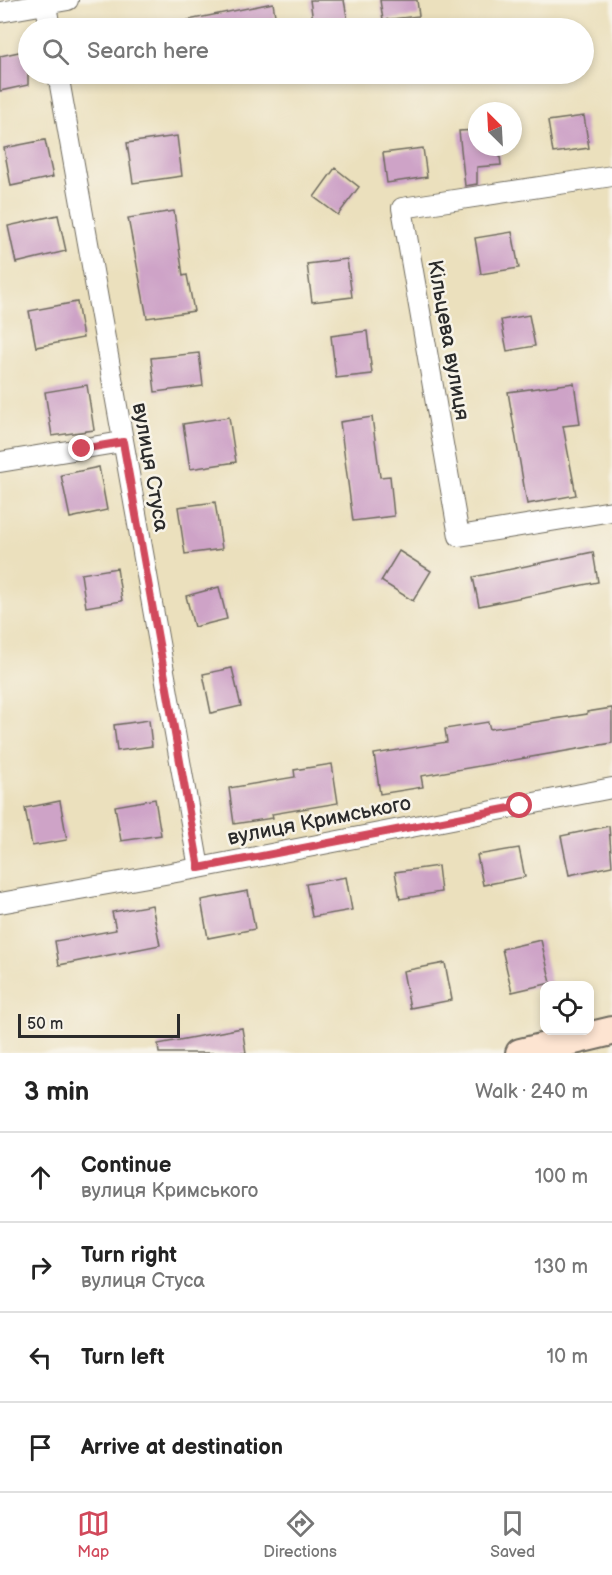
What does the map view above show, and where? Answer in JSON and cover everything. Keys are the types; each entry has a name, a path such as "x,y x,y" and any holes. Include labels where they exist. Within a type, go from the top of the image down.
{"street":[{"path":"0,12 45,2 68,0"},
{"path":"45,2 48,18"},
{"name":"вулиця Стуса","path":"59,84 199,868"},
{"name":"Кільцева вулиця","path":"612,176 402,208 459,536 612,511"},
{"path":"0,462 123,442"},
{"name":"вулиця Кримського","path":"0,903 199,868 612,788"},
{"path":"520,1053 612,1031"}],"building":[{"path":"310,0 344,0 347,18 313,18"},
{"path":"380,0 417,0 419,16 383,18"},
{"path":"273,3 275,18 198,18"},
{"path":"18,52 18,84 28,85 0,91 0,56"},
{"path":"584,116 589,148 553,153 548,121"},
{"path":"468,130 468,156 500,156 501,165 477,167 477,184 465,186 459,131"},
{"path":"177,136 182,176 133,183 127,143"},
{"path":"45,140 53,177 11,186 4,148"},
{"path":"423,148 427,177 387,183 383,153"},
{"path":"335,168 359,187 338,215 314,197"},
{"path":"174,211 183,276 187,275 194,311 147,318 128,218"},
{"path":"58,215 66,251 16,263 8,226"},
{"path":"512,232 519,268 481,274 475,238"},
{"path":"347,259 352,297 312,302 307,264"},
{"path":"77,302 83,338 36,347 29,311"},
{"path":"529,315 535,346 507,351 501,320"},
{"path":"367,331 372,374 336,378 331,336"},
{"path":"199,353 203,386 155,392 151,358"},
{"path":"574,383 580,424 563,426 576,495 527,504 508,392"},
{"path":"87,385 94,430 52,436 45,392"},
{"path":"229,417 236,462 190,469 183,424"},
{"path":"372,417 380,477 390,476 394,516 353,521 340,422"},
{"path":"99,467 107,510 70,518 61,475"},
{"path":"215,502 222,549 185,554 178,507"},
{"path":"399,551 431,571 413,601 381,581"},
{"path":"593,552 598,582 479,606 473,577"},
{"path":"117,568 122,601 86,607 81,574"},
{"path":"219,587 227,619 194,627 186,596"},
{"path":"232,668 241,706 211,713 203,674"},
{"path":"612,708 612,743 421,776 423,787 380,794 374,754 447,742 445,729 488,722 490,729"},
{"path":"149,720 152,746 117,751 114,725"},
{"path":"332,764 338,803 272,814 273,818 234,824 229,788 295,777 294,770"},
{"path":"155,799 161,835 121,841 115,806"},
{"path":"60,801 67,840 32,846 25,808"},
{"path":"609,826 612,866 569,875 561,836"},
{"path":"519,848 525,877 483,885 477,855"},
{"path":"438,866 441,892 400,899 395,872"},
{"path":"346,877 352,910 312,917 306,884"},
{"path":"248,891 255,929 208,938 201,900"},
{"path":"152,905 160,945 59,965 55,941 116,930 112,912"},
{"path":"541,940 551,981 540,981 540,986 512,992 502,949"},
{"path":"445,963 452,1000 410,1008 403,971"},
{"path":"242,1028 246,1053 159,1053 158,1044"}],"route":[{"path":"82,449 123,442 199,868 520,806"}]}
